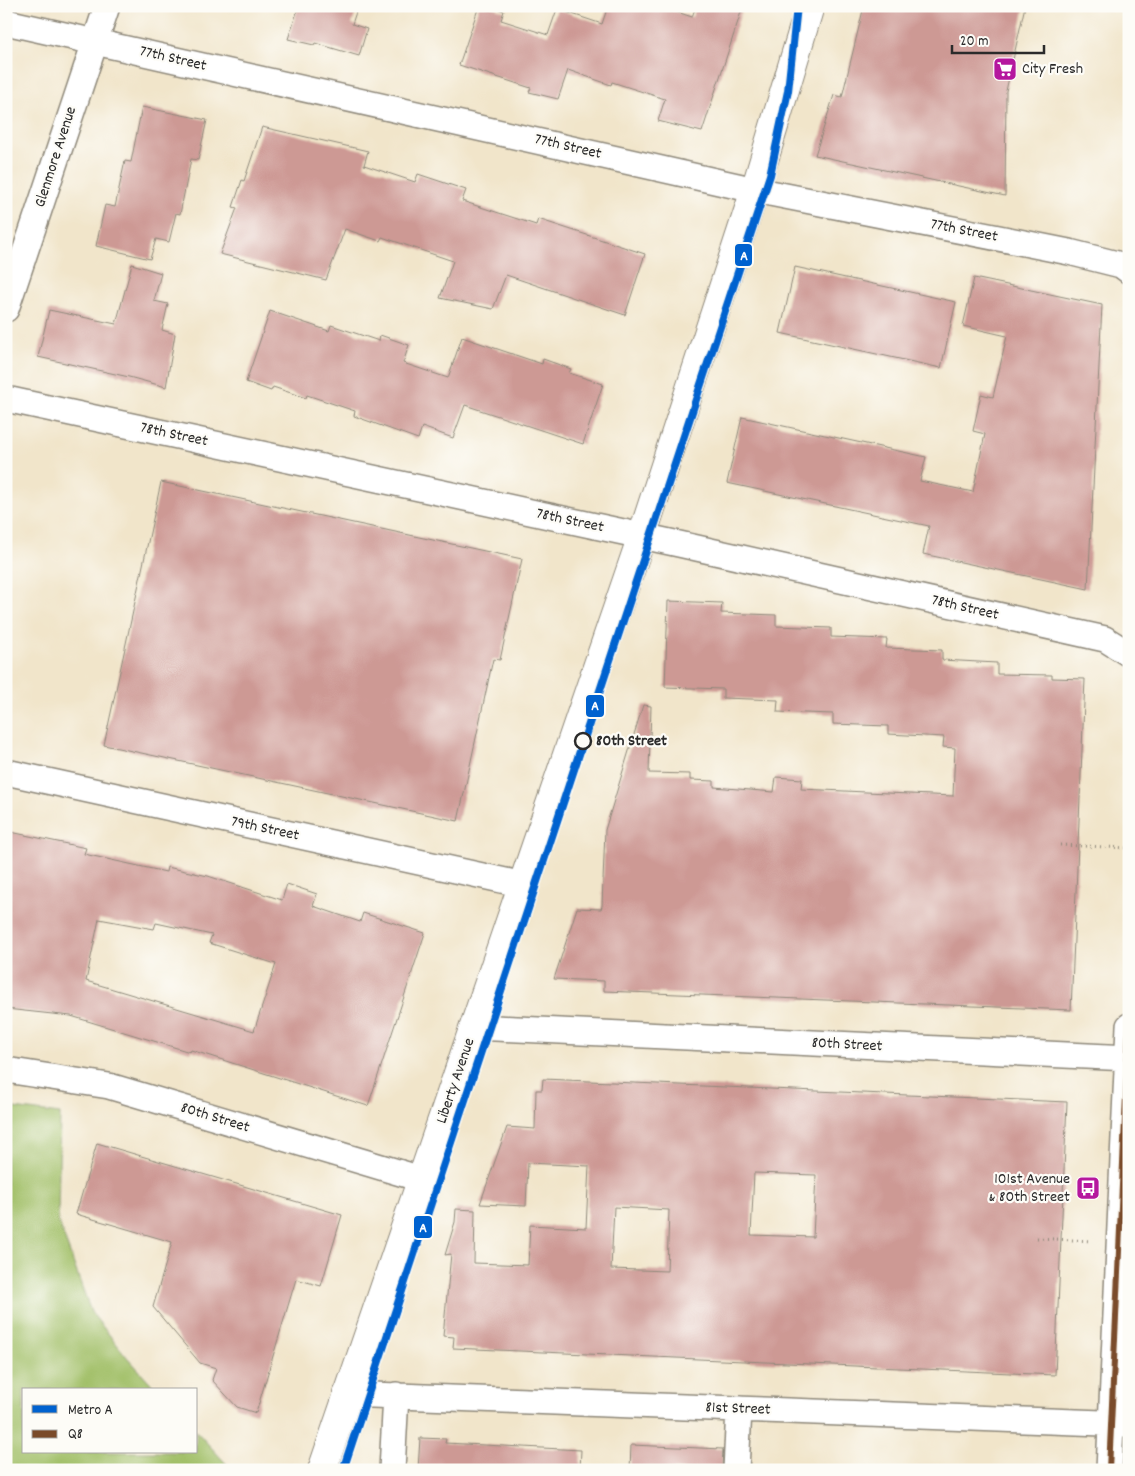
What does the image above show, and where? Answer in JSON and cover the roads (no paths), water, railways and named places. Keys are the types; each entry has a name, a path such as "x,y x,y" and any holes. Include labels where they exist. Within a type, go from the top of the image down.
{"street":[{"name":"Glenmore Avenue","path":"6,309 107,6"},
{"name":"Liberty Avenue","path":"322,1470 346,1394 524,885 642,536 755,190 810,6"},
{"name":"77th Street","path":"6,22 755,190 1069,252 1121,265 1129,271"},
{"name":"78th Street","path":"6,399 1105,638 1129,654"},
{"name":"79th Street","path":"6,772 524,885"},
{"path":"1109,1470 1120,1424 1119,1242 1129,1026"},
{"name":"80th Street","path":"474,1028 1128,1058"},
{"name":"80th Street","path":"6,1070 109,1086 421,1179"},
{"name":"81st Street","path":"346,1394 1120,1424"},
{"path":"392,1470 396,1395"},
{"path":"736,1470 739,1409"}],"metro line":[{"name":"A","path":"343,1470 770,175 788,91 797,6"}],"place":[{"name":"City Fresh","path":"1005,69"},
{"name":"80th Street","path":"583,741"},
{"name":"101st Avenue & 80th Street","path":"1088,1188"}]}
